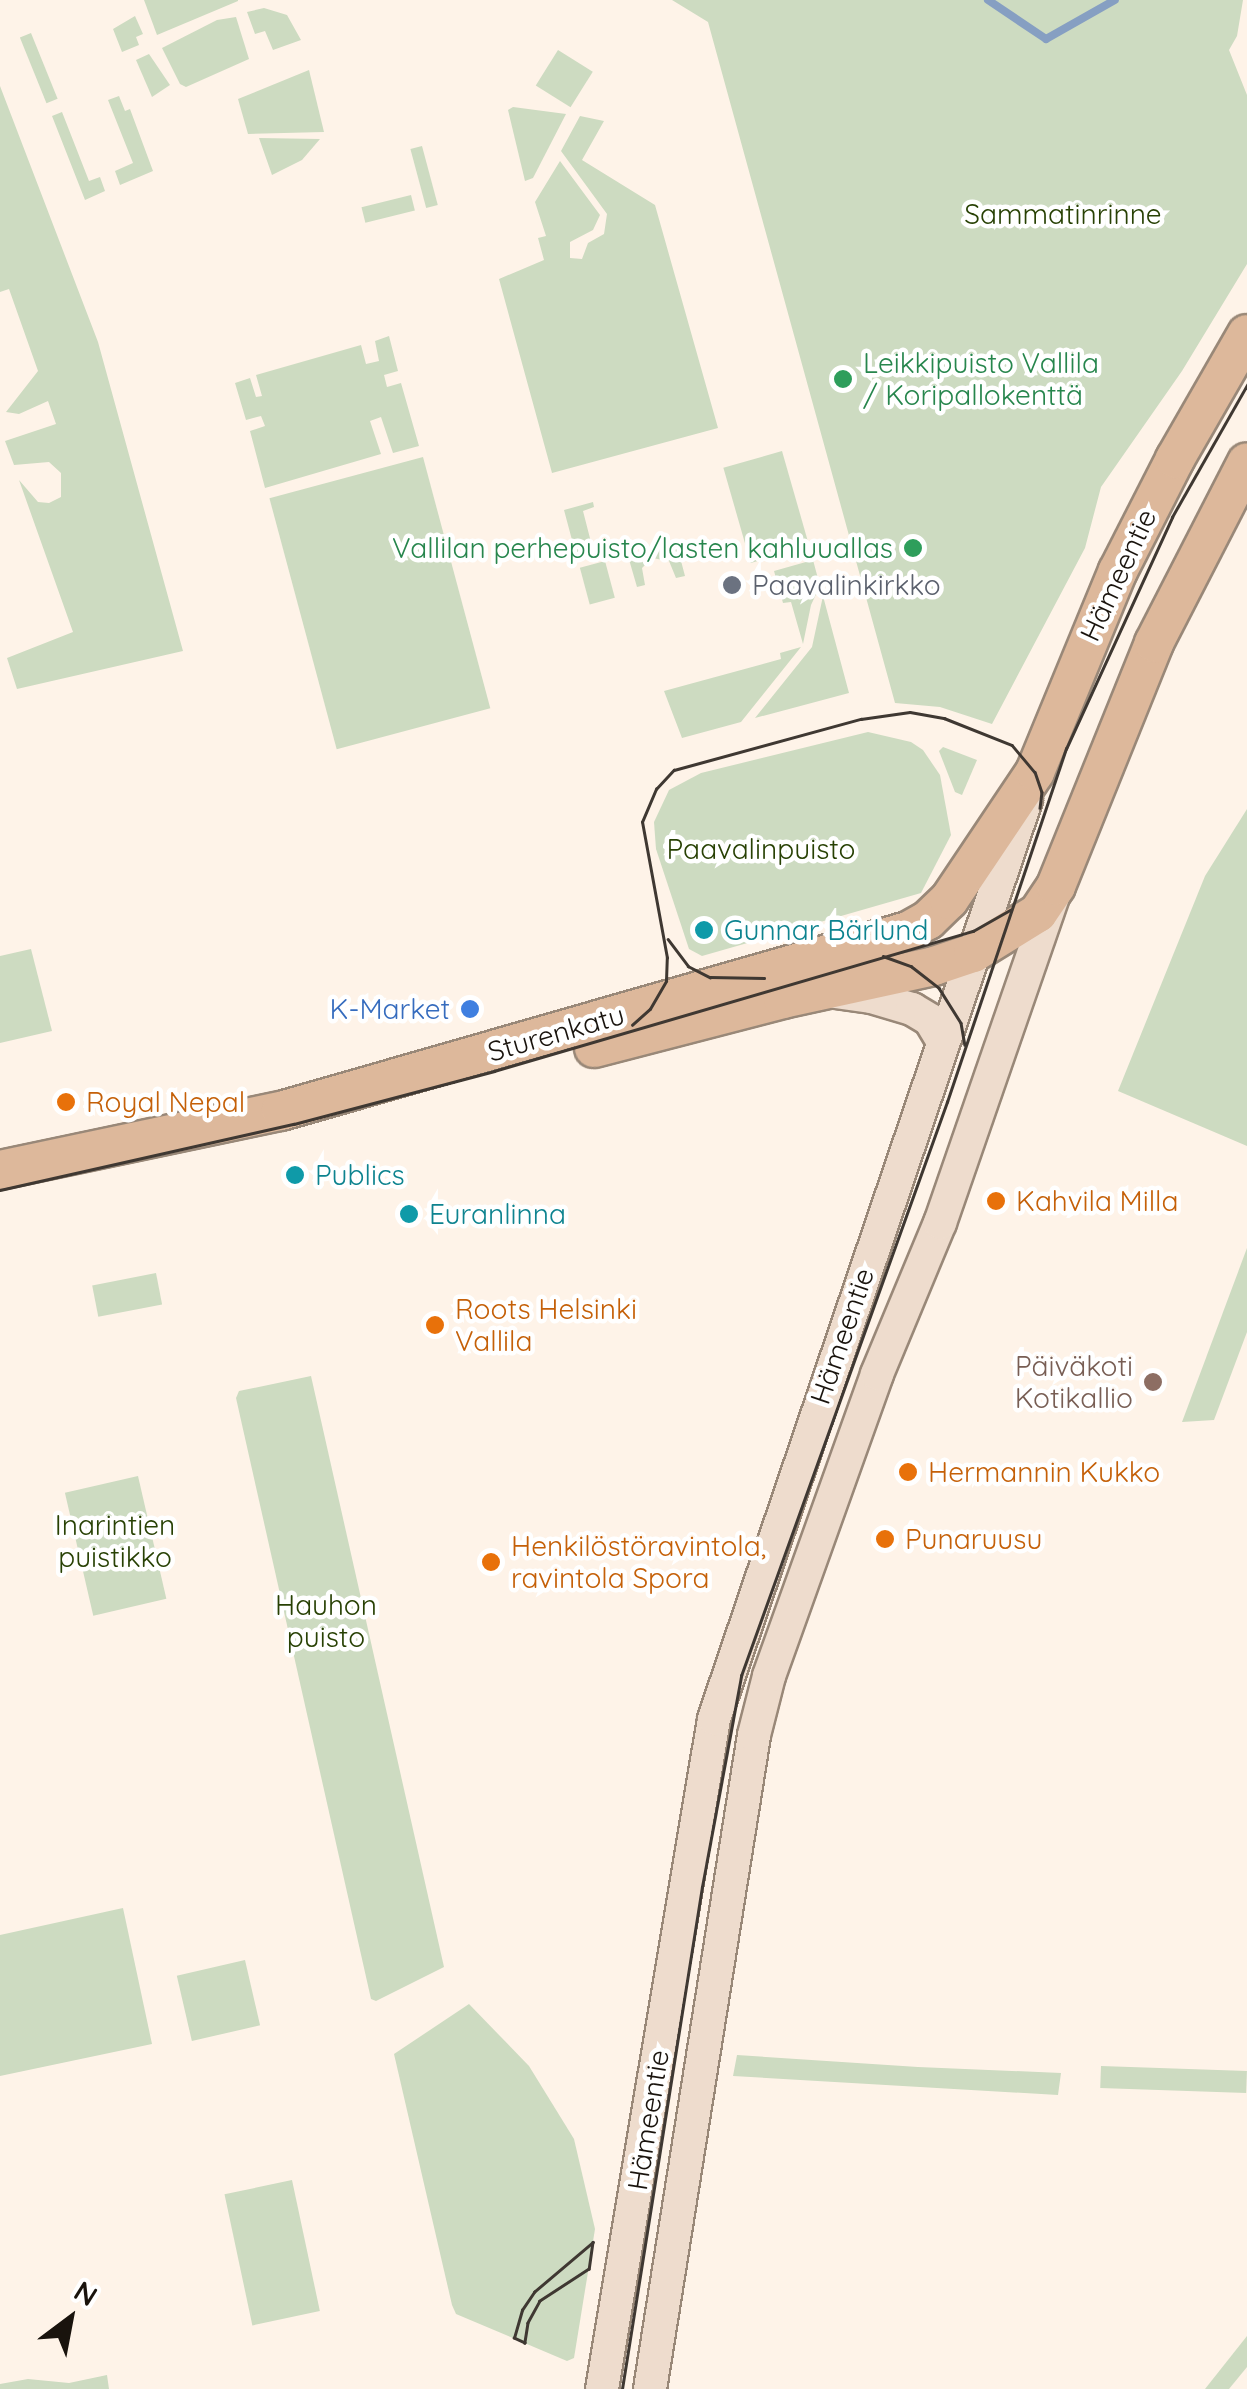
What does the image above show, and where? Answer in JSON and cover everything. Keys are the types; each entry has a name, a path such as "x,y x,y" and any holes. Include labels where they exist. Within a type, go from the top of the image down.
{"main road":[{"name":"Hämeentie","path":"602,2389 710,1736 728,1668 1036,772 1118,571 1174,459 1247,334"},
{"name":"Hämeentie","path":"650,2389 754,1735 770,1676 876,1374 947,1204 1056,886 1154,642 1247,462"},
{"name":"Sturenkatu","path":"0,1170 281,1110 908,930 948,900 1036,772"},
{"name":"Sturenkatu","path":"0,1196 256,1139 782,998 830,992 973,953 1020,928 1038,913 1056,886"},
{"path":"830,992 871,996 912,1009 930,1020 943,1042"}],"green space":[{"path":"144,0 238,0 238,1 157,35"},
{"name":"Sammatinrinne","path":"672,0 1243,0 1237,36 1229,50 1247,95 1247,264 1182,371 1101,487 1085,548 992,724 940,707 895,703 708,22"},
{"path":"264,8 287,15 301,40 273,50 265,31 255,34 247,12"},
{"path":"135,16 143,34 136,37 139,45 122,52 113,29"},
{"path":"236,17 249,59 186,87 180,84 162,48 217,20"},
{"path":"31,33 58,99 46,103 20,37"},
{"path":"558,50 593,72 571,107 536,86"},
{"path":"149,54 170,85 152,97 136,60"},
{"path":"309,70 324,132 248,134 238,99"},
{"path":"0,86 98,342 183,651 17,689 7,658 73,632 19,480 38,502 49,503 61,497 61,473 49,462 14,465 5,441 56,424 48,401 19,414 6,412 38,371 9,289 0,292"},
{"path":"119,96 125,111 130,109 153,171 120,185 115,171 133,163 108,100"},
{"path":"513,107 566,114 533,178 525,181 508,110"},
{"path":"62,112 89,181 100,177 105,191 85,200 52,116"},
{"path":"580,116 604,121 582,160 655,205 718,428 552,473 499,279 544,260 538,238 546,236 535,202 560,161 600,215 593,230 570,242 570,258 582,259 588,243 604,234 607,214 561,151"},
{"path":"259,138 320,139 302,160 272,175"},
{"path":"422,146 438,205 426,208 410,149"},
{"path":"411,195 415,211 365,223 362,207"},
{"path":"389,336 398,371 384,375 387,387 401,383 419,446 393,453 381,417 370,421 381,454 265,488 250,431 265,426 261,416 246,420 235,383 250,378 256,397 262,396 256,375 361,345 366,364 379,361 375,341"},
{"path":"782,451 809,546 751,563 723,468"},
{"path":"423,457 490,708 337,749 269,498"},
{"path":"593,502 594,507 583,511 593,550 576,555 564,510"},
{"path":"676,542 685,576 676,578 669,561 652,558 642,568 645,585 637,587 628,556"},
{"path":"813,560 820,586 811,605 803,644 791,602 783,603 774,571"},
{"path":"605,561 615,598 590,604 580,568"},
{"path":"823,596 849,693 755,718 812,647"},
{"path":"801,647 741,722 682,738 664,691 781,659 780,653"},
{"name":"Paavalinpuisto","path":"868,732 911,742 923,750 940,775 951,835 921,893 702,956 689,949 656,849 654,822 669,790 701,773"},
{"path":"943,747 977,760 962,795 955,792 939,751"},
{"path":"1247,809 1247,1146 1118,1091 1205,876"},
{"path":"31,949 52,1031 0,1043 0,956"},
{"path":"1247,1248 1247,1332 1214,1420 1182,1422"},
{"path":"156,1273 162,1304 98,1317 92,1285"},
{"name":"Hauhon puisto","path":"311,1376 444,1967 376,2001 371,1999 236,1398 239,1391"},
{"name":"Inarintien puistikko","path":"138,1476 166,1599 93,1616 65,1493"},
{"path":"123,1908 152,2044 0,2076 0,1935"},
{"path":"245,1960 260,2025 192,2041 177,1976"},
{"path":"469,2004 529,2066 574,2139 595,2229 574,2358 567,2361 456,2314 452,2305 394,2054"},
{"path":"737,2055 1061,2073 1058,2095 733,2076"},
{"path":"1101,2066 1247,2071 1246,2093 1100,2088"},
{"path":"292,2180 320,2311 252,2325 225,2194"},
{"path":"1247,2336 1247,2367 1229,2389 1205,2389"},
{"path":"107,2375 109,2389 0,2389 0,2384 28,2379 69,2383"}],"waterway":[{"path":"988,0 1046,39 1115,0"}],"tram line":[{"path":"622,2389 702,1887 741,1676 947,1102 1066,749 1172,517 1247,385"},
{"path":"632,1025 650,1009 666,981 667,958 642,822 656,789 674,770 861,719 910,712 944,718 1012,745 1035,772 1042,792 1040,808"},
{"path":"0,1190 294,1124 494,1071 973,931 1010,910"},
{"path":"668,939 688,966 710,977 764,978"},
{"path":"883,956 911,966 939,988 961,1023 965,1045"},
{"path":"593,2242 589,2269 540,2301 528,2323 525,2343 514,2338 522,2310 534,2292 593,2242"}],"place":[{"name":"Leikkipuisto Vallila / Koripallokenttä","path":"843,379"},
{"name":"Vallilan perhepuisto/lasten kahluuallas","path":"913,548"},
{"name":"Paavalinkirkko","path":"732,585"},
{"name":"Gunnar Bärlund","path":"704,930"},
{"name":"K-Market","path":"470,1009"},
{"name":"Royal Nepal","path":"66,1102"},
{"name":"Publics","path":"295,1175"},
{"name":"Kahvila Milla","path":"996,1201"},
{"name":"Euranlinna","path":"409,1214"},
{"name":"Roots Helsinki Vallila","path":"435,1325"},
{"name":"Päiväkoti Kotikallio","path":"1153,1382"},
{"name":"Hermannin Kukko","path":"908,1472"},
{"name":"Punaruusu","path":"885,1539"},
{"name":"Henkilöstöravintola, ravintola Spora","path":"491,1562"}]}
